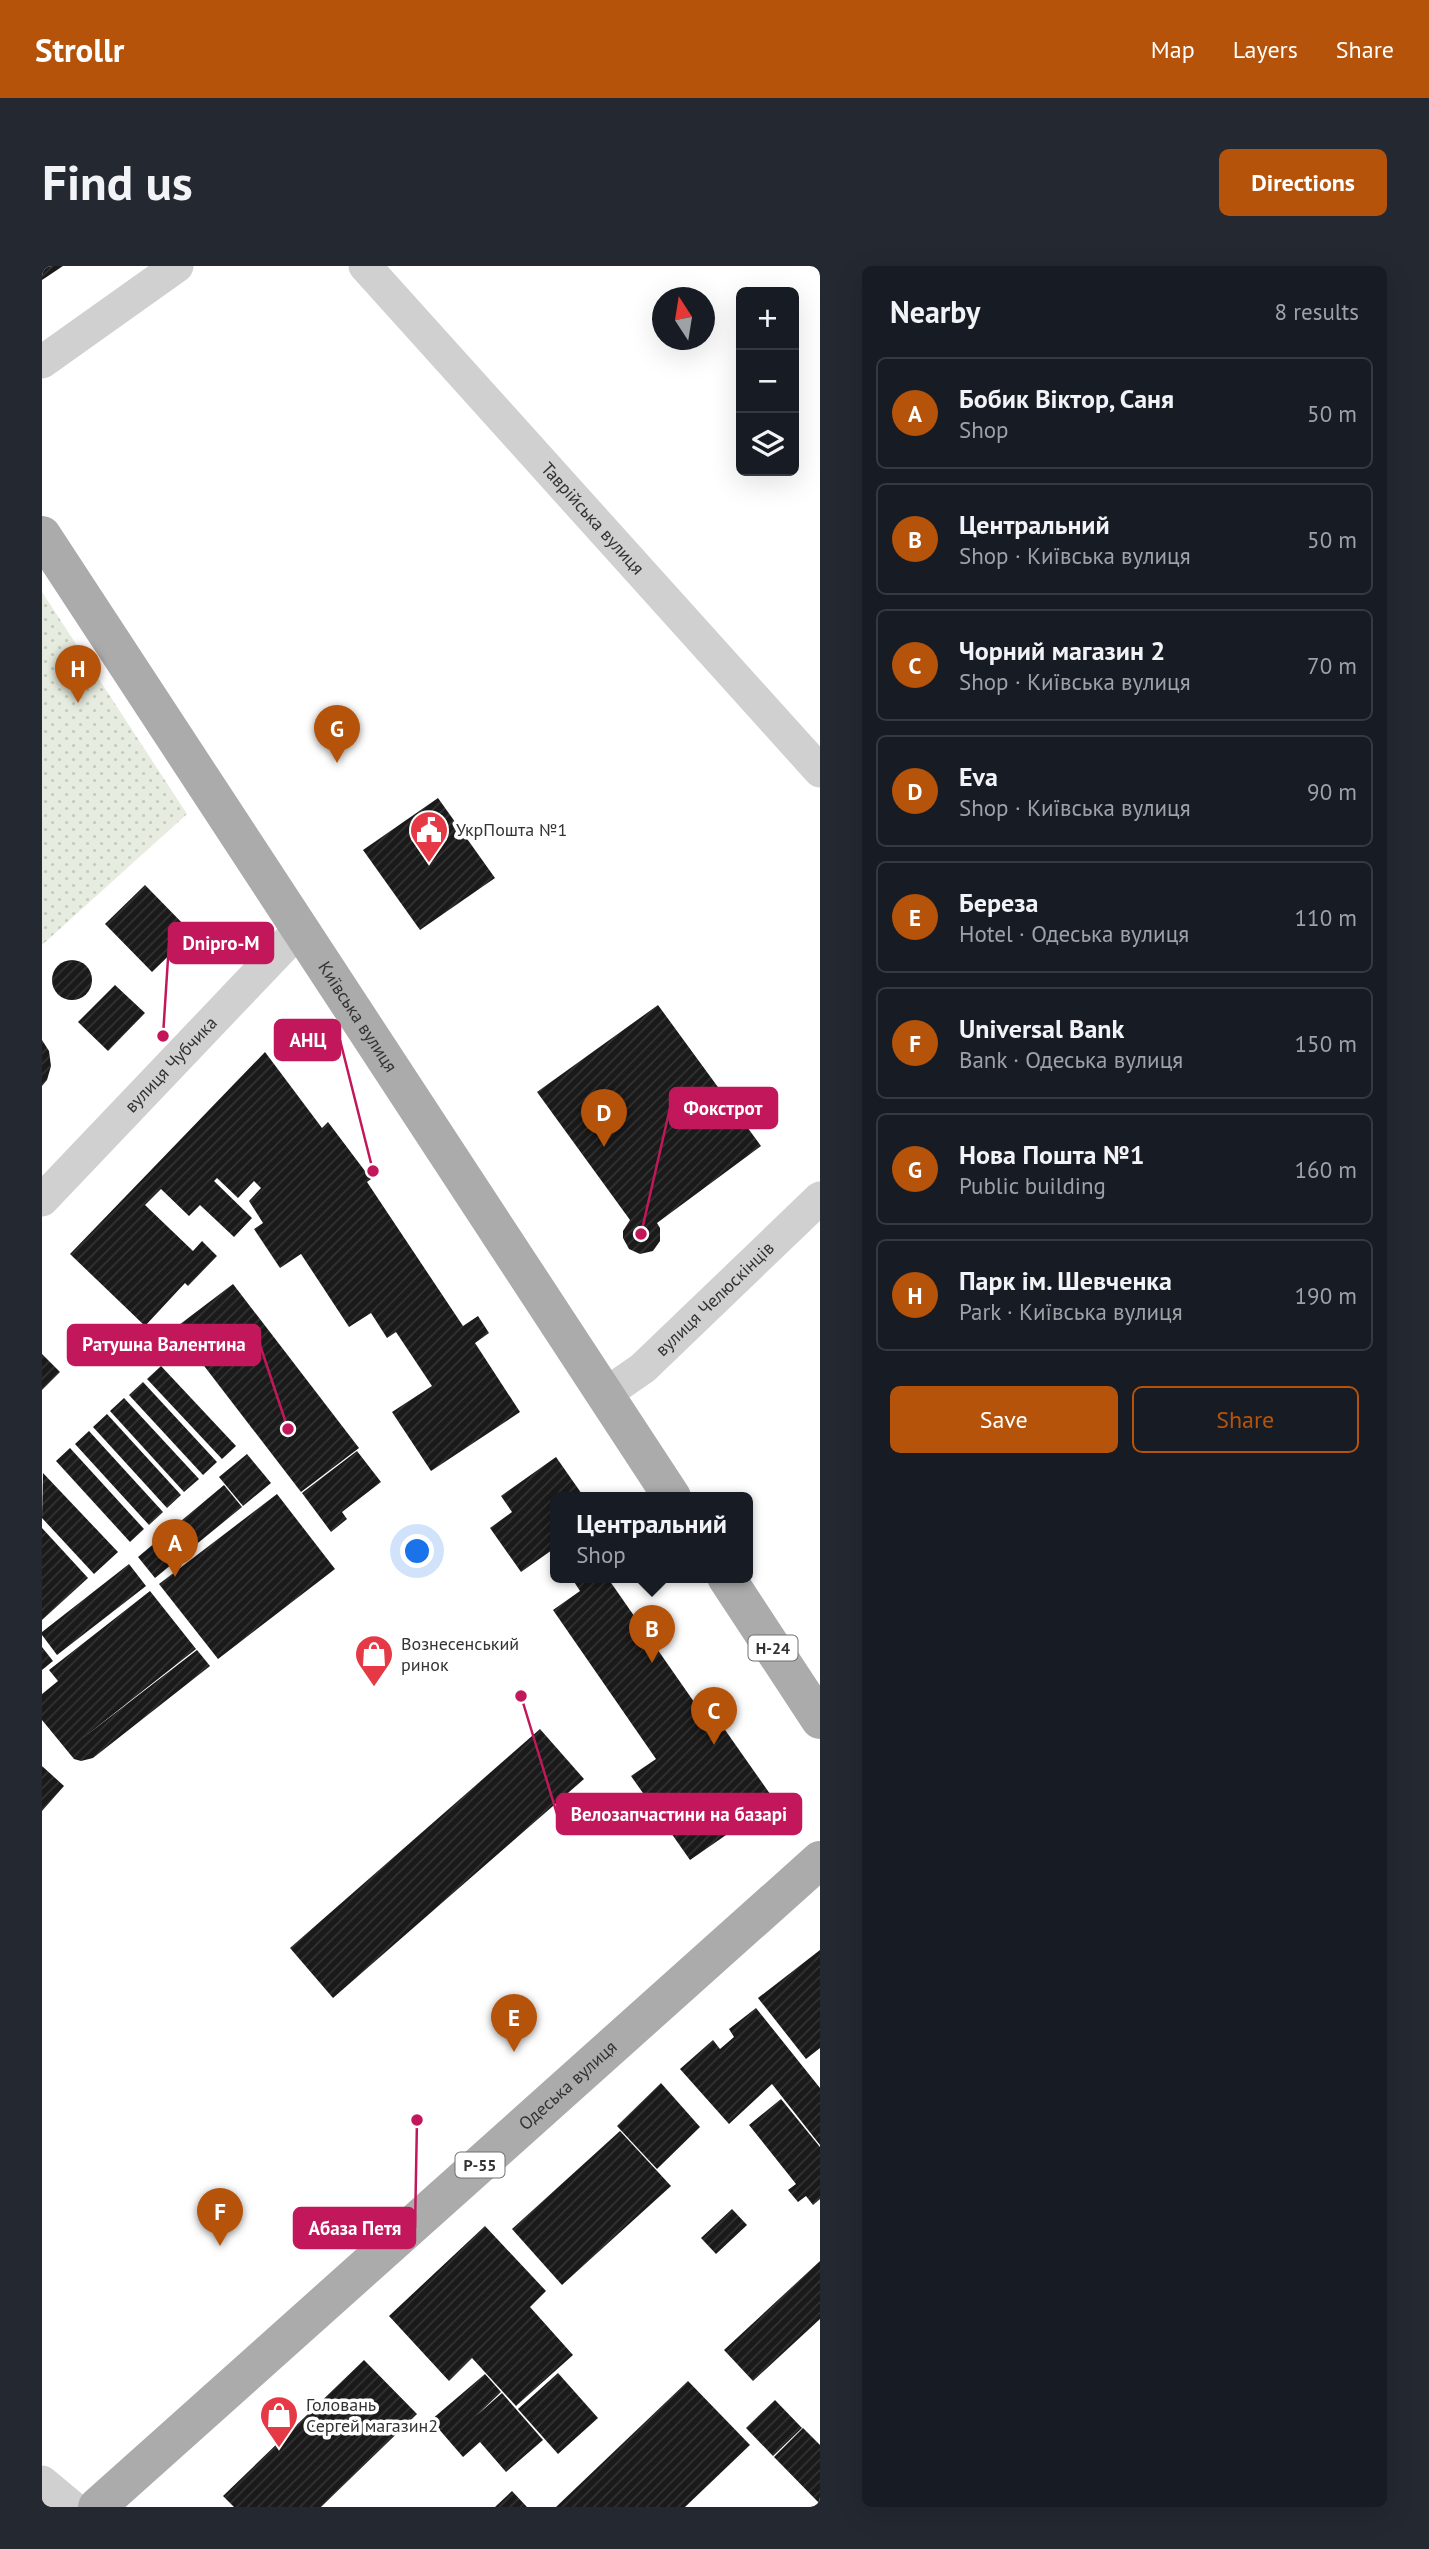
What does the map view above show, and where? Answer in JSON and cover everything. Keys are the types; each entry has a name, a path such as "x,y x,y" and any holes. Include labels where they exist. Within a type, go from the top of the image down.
{"main road":[{"name":"Київська вулиця","path":"42,535 670,1492"},
{"name":"Н-24","path":"730,1583 820,1720"},
{"name":"Одеська вулиця","path":"97,2507 820,1860"}],"street":[{"path":"42,362 177,266"},
{"name":"Таврійська вулиця","path":"365,266 820,771"},
{"name":"вулиця Чубчика","path":"42,1200 301,928"},
{"name":"вулиця Челюскінців","path":"604,1395 643,1368 820,1198"},
{"path":"42,2482 72,2507"}],"shaded area":[{"path":"42,592 187,814 42,945"}],"building":[{"path":"42,266 63,266 42,280"},
{"name":"УкрПошта №1","path":"438,798 495,878 420,930 363,850"},
{"path":"145,885 192,933 152,972 105,924"},
{"path":"72,960 80,961 86,966 91,972 91,988 86,994 80,999 72,1000 64,999 58,994 53,988 52,980 53,972 58,966 64,961"},
{"path":"115,985 145,1013 108,1051 78,1022"},
{"path":"658,1005 761,1146 657,1223 660,1228 660,1241 653,1251 640,1254 629,1249 623,1238 623,1231 630,1220 537,1092"},
{"path":"42,1040 49,1051 51,1066 42,1086"},
{"path":"265,1052 322,1128 328,1122 371,1179 367,1182 463,1326 478,1316 489,1333 475,1343 520,1412 431,1471 392,1412 432,1386 396,1332 387,1338 371,1313 349,1327 301,1254 280,1268 254,1229 263,1223 249,1201 261,1188 254,1181 238,1198 217,1178 214,1181 252,1218 234,1237 200,1205 189,1216 161,1189 145,1205 193,1251 202,1241 217,1256 188,1286 185,1283 145,1326 70,1254"},
{"path":"233,1284 359,1448 301,1492 175,1328"},
{"path":"42,1354 60,1372 42,1390"},
{"path":"161,1366 236,1446 222,1459 147,1379"},
{"path":"143,1382 217,1462 203,1475 129,1395"},
{"path":"124,1398 199,1479 184,1492 110,1411"},
{"path":"107,1414 181,1495 167,1508 93,1427"},
{"path":"89,1431 163,1512 149,1525 75,1444"},
{"path":"70,1448 144,1529 130,1542 56,1461"},
{"path":"357,1451 381,1482 342,1512 347,1519 331,1532 302,1493"},
{"path":"247,1454 271,1483 243,1506 219,1477"},
{"path":"556,1457 580,1492 550,1492 550,1551 521,1572 490,1528 512,1512 501,1496"},
{"path":"43,1473 118,1552 94,1574 42,1518"},
{"path":"224,1485 242,1507 155,1578 138,1557"},
{"path":"277,1494 335,1569 218,1659 159,1584"},
{"path":"42,1528 88,1578 42,1620"},
{"path":"129,1564 146,1586 57,1655 42,1632"},
{"path":"575,1583 611,1583 708,1722 716,1717 775,1801 690,1860 631,1776 656,1759 553,1610 580,1591"},
{"path":"150,1591 196,1649 79,1741 197,1650 210,1666 93,1758 81,1761 74,1759 42,1720 42,1694 58,1681 49,1670"},
{"path":"42,1647 53,1661 42,1670"},
{"path":"540,1729 584,1779 333,1998 290,1948"},
{"path":"42,1766 64,1786 42,1811"},
{"path":"820,1950 820,2048 806,2059 758,1998"},
{"path":"756,2008 820,2088 820,2145 772,2084 729,2124 680,2069 713,2040 720,2049 734,2037 729,2029"},
{"path":"661,2083 700,2127 657,2169 617,2126"},
{"path":"781,2099 820,2147 820,2199 813,2205 806,2196 798,2202 788,2190 796,2184 749,2125"},
{"path":"620,2131 671,2186 562,2285 512,2229"},
{"path":"732,2209 747,2225 716,2254 701,2238"},
{"path":"485,2226 546,2291 530,2307 573,2355 516,2406 472,2358 449,2381 389,2316"},
{"path":"820,2261 820,2319 753,2381 724,2350"},
{"path":"364,2360 417,2414 321,2507 234,2507 223,2496"},
{"path":"558,2373 598,2418 558,2454 518,2409"},
{"path":"485,2374 501,2392 476,2416 502,2393 543,2440 506,2472 480,2442 463,2457 431,2420"},
{"path":"688,2381 750,2445 685,2507 556,2507"},
{"path":"775,2400 802,2428 773,2456 746,2428"},
{"path":"803,2428 820,2445 820,2504 774,2457"},
{"path":"512,2491 527,2507 495,2507"}],"place":[{"name":"Парк ім. Шевченка","path":"78,703"},
{"name":"Нова Пошта №1","path":"337,763"},
{"name":"УкрПошта №1","path":"429,864"},
{"name":"Dnipro-M","path":"163,1036"},
{"name":"Eva","path":"604,1147"},
{"name":"АНЦ","path":"373,1171"},
{"name":"Фокстрот","path":"641,1234"},
{"name":"Ратушна Валентина","path":"288,1429"},
{"name":"Бобик Віктор, Саня","path":"175,1577"},
{"name":"Центральний","path":"652,1663"},
{"name":"Вознесенський ринок","path":"374,1688"},
{"name":"Велозапчастини на базарі","path":"521,1696"},
{"name":"Чорний магазин 2","path":"714,1745"},
{"name":"Береза","path":"514,2052"},
{"name":"Абаза Петя","path":"417,2120"},
{"name":"Universal Bank","path":"220,2246"},
{"name":"Головань Сергей магазин2","path":"279,2449"}]}
